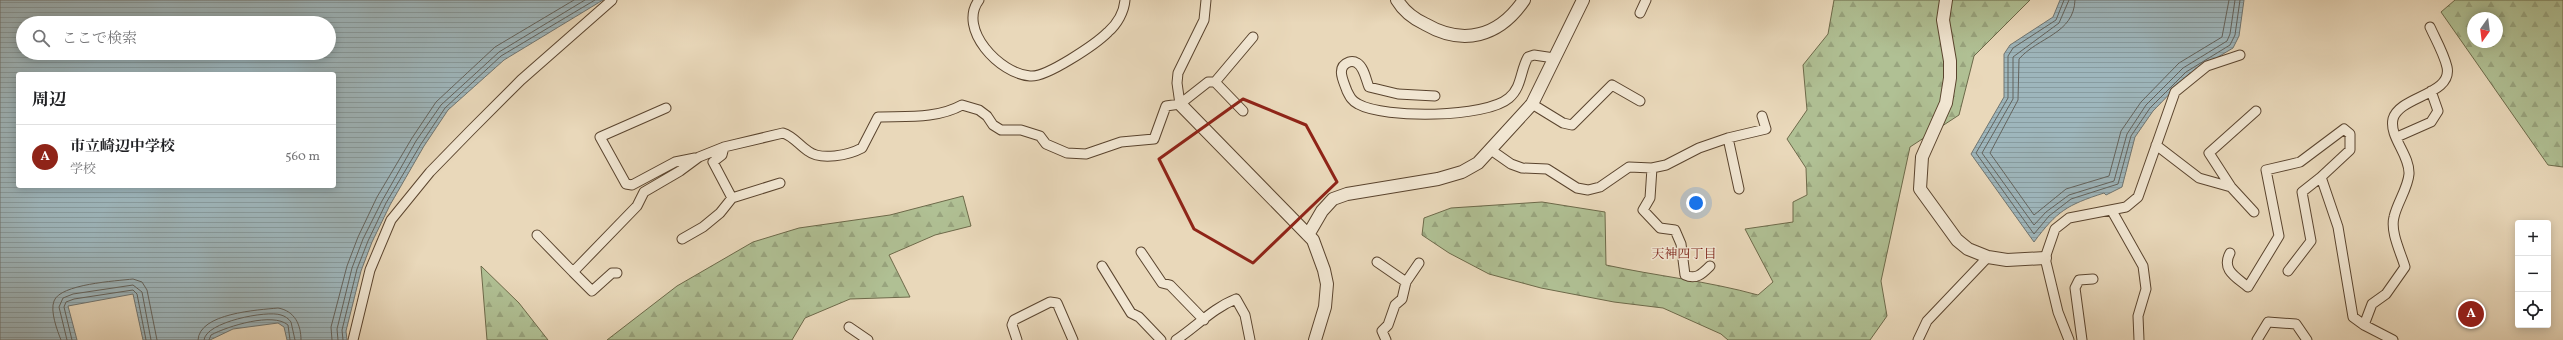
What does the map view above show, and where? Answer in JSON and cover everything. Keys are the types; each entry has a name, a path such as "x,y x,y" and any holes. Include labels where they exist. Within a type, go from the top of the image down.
{"street":[{"path":"353,340 370,270 391,220 430,172 521,80 612,0"},
{"path":"979,0 975,5 974,23 977,37 998,63 1013,73 1030,77 1046,74 1108,32 1120,18 1125,0"},
{"path":"1206,0 1204,20 1178,73 1176,83 1180,104 1308,236 1317,249 1327,284 1324,307 1316,340"},
{"path":"1397,0 1417,20 1438,32 1457,37 1488,32 1506,21 1524,0"},
{"path":"1308,236 1322,211 1333,199 1347,194 1462,172 1478,163 1532,104 1582,0"},
{"path":"1640,14 1646,0"},
{"path":"1946,0 1943,20 1950,61 1950,78 1946,103 1922,157 1920,189 1957,240 1968,249 1988,256 2008,260 2045,258"},
{"path":"2364,325 2372,304 2386,294 2405,267 2393,225 2409,174 2397,137 2392,127 2394,117 2400,108 2443,83 2447,75 2447,67 2430,28"},
{"path":"1216,82 1252,37"},
{"path":"2069,340 2058,312 2045,258 2055,229 2069,218 2080,214 2126,207 2138,197 2175,92 2207,66 2240,54"},
{"path":"1435,96 1398,94 1369,87 1361,65 1355,61 1348,62 1342,67 1341,72 1350,98 1359,105 1404,114 1453,114 1491,107 1509,98 1519,86 1528,57 1534,55 1554,58"},
{"path":"666,108 600,137 626,184 632,185 675,162 699,157 724,147 783,133 789,135 809,152 822,157 862,148 878,117 922,116 951,112 962,105 979,110 987,116 993,125 1001,130 1021,130 1040,136 1046,144 1067,153 1086,154 1121,142 1154,139 1166,106 1180,104 1208,82 1216,82 1243,112"},
{"path":"1532,104 1563,124 1572,125 1612,85 1640,101"},
{"path":"2397,137 2431,122 2438,111 2431,91"},
{"path":"2254,212 2231,187 2209,153 2256,111"},
{"path":"1491,150 1511,164 1522,168 1547,169 1577,188 1588,190 1600,187 1629,167 1652,168 1666,165 1699,148 1728,138 1766,129 1762,116"},
{"path":"2230,253 2226,264 2228,270 2248,287 2279,236 2266,170 2300,162 2344,129 2350,134 2350,150 2321,177 2302,192 2311,241 2288,271"},
{"path":"1728,138 1739,189"},
{"path":"2156,145 2199,178 2231,187"},
{"path":"724,147 722,155 713,162 732,198"},
{"path":"573,272 637,206 644,192 680,171 699,157"},
{"path":"1652,168 1650,198 1643,210 1660,228 1675,230 1681,244 1685,275 1690,278 1700,276 1710,266"},
{"path":"2321,177 2338,227 2354,317 2364,325 2393,340"},
{"path":"682,239 703,227 720,213 732,198 780,184"},
{"path":"2112,210 2143,266 2146,289 2138,316 2139,340"},
{"path":"537,235 592,290 612,273 617,274"},
{"path":"1141,252 1162,283 1170,284 1204,320"},
{"path":"1918,340 1927,322 1988,256"},
{"path":"1377,262 1406,282"},
{"path":"1386,340 1382,332 1388,325 1395,305 1402,299 1406,282 1419,263"},
{"path":"1102,266 1131,313 1139,317 1161,340"},
{"path":"2082,340 2075,288 2079,280 2093,279"},
{"path":"1176,340 1204,320 1215,309 1236,299 1245,315 1250,340"},
{"path":"1017,340 1012,325 1014,320 1050,302 1057,303 1073,340"},
{"path":"2257,340 2268,322 2296,324 2307,340"},
{"path":"848,327 868,340"}],"highlighted area":[{"path":"1243,99 1306,125 1337,182 1253,263 1194,229 1159,159"}],"green space":[{"path":"1834,0 2030,0 1974,56 1959,115 1910,147 1881,281 1887,316 1870,340 1728,340 1721,334 1663,308 1614,302 1541,288 1489,274 1449,253 1422,235 1424,218 1451,208 1542,202 1605,212 1606,265 1720,286 1758,295 1773,282 1745,229 1793,222 1793,202 1807,195 1806,168 1787,139 1807,110 1803,65 1828,34"},
{"path":"2455,0 2563,0 2563,167 2548,165 2441,12"},
{"path":"963,196 971,226 935,235 889,255 910,297 850,299 805,318 792,340 607,340 677,286 753,242 799,228 890,215"},
{"path":"481,266 519,303 548,340 487,340"}],"water":[{"path":"0,0 603,0 504,60 448,110 424,146 390,205 372,242 361,271 346,331 347,340 287,340 284,327 278,323 233,329 210,340 143,340 133,294 68,306 77,340 0,340"},
{"path":"2060,0 2244,0 2239,36 2233,48 2188,75 2153,111 2135,137 2122,187 2106,195 2104,193 2081,201 2064,210 2049,223 2034,242 1971,154 2004,97 2004,54 2010,45 2053,17"}],"place":[{"name":"市立崎辺中学校","path":"2471,314"}],"district":[{"name":"天神四丁目","path":"1684,253"}]}
